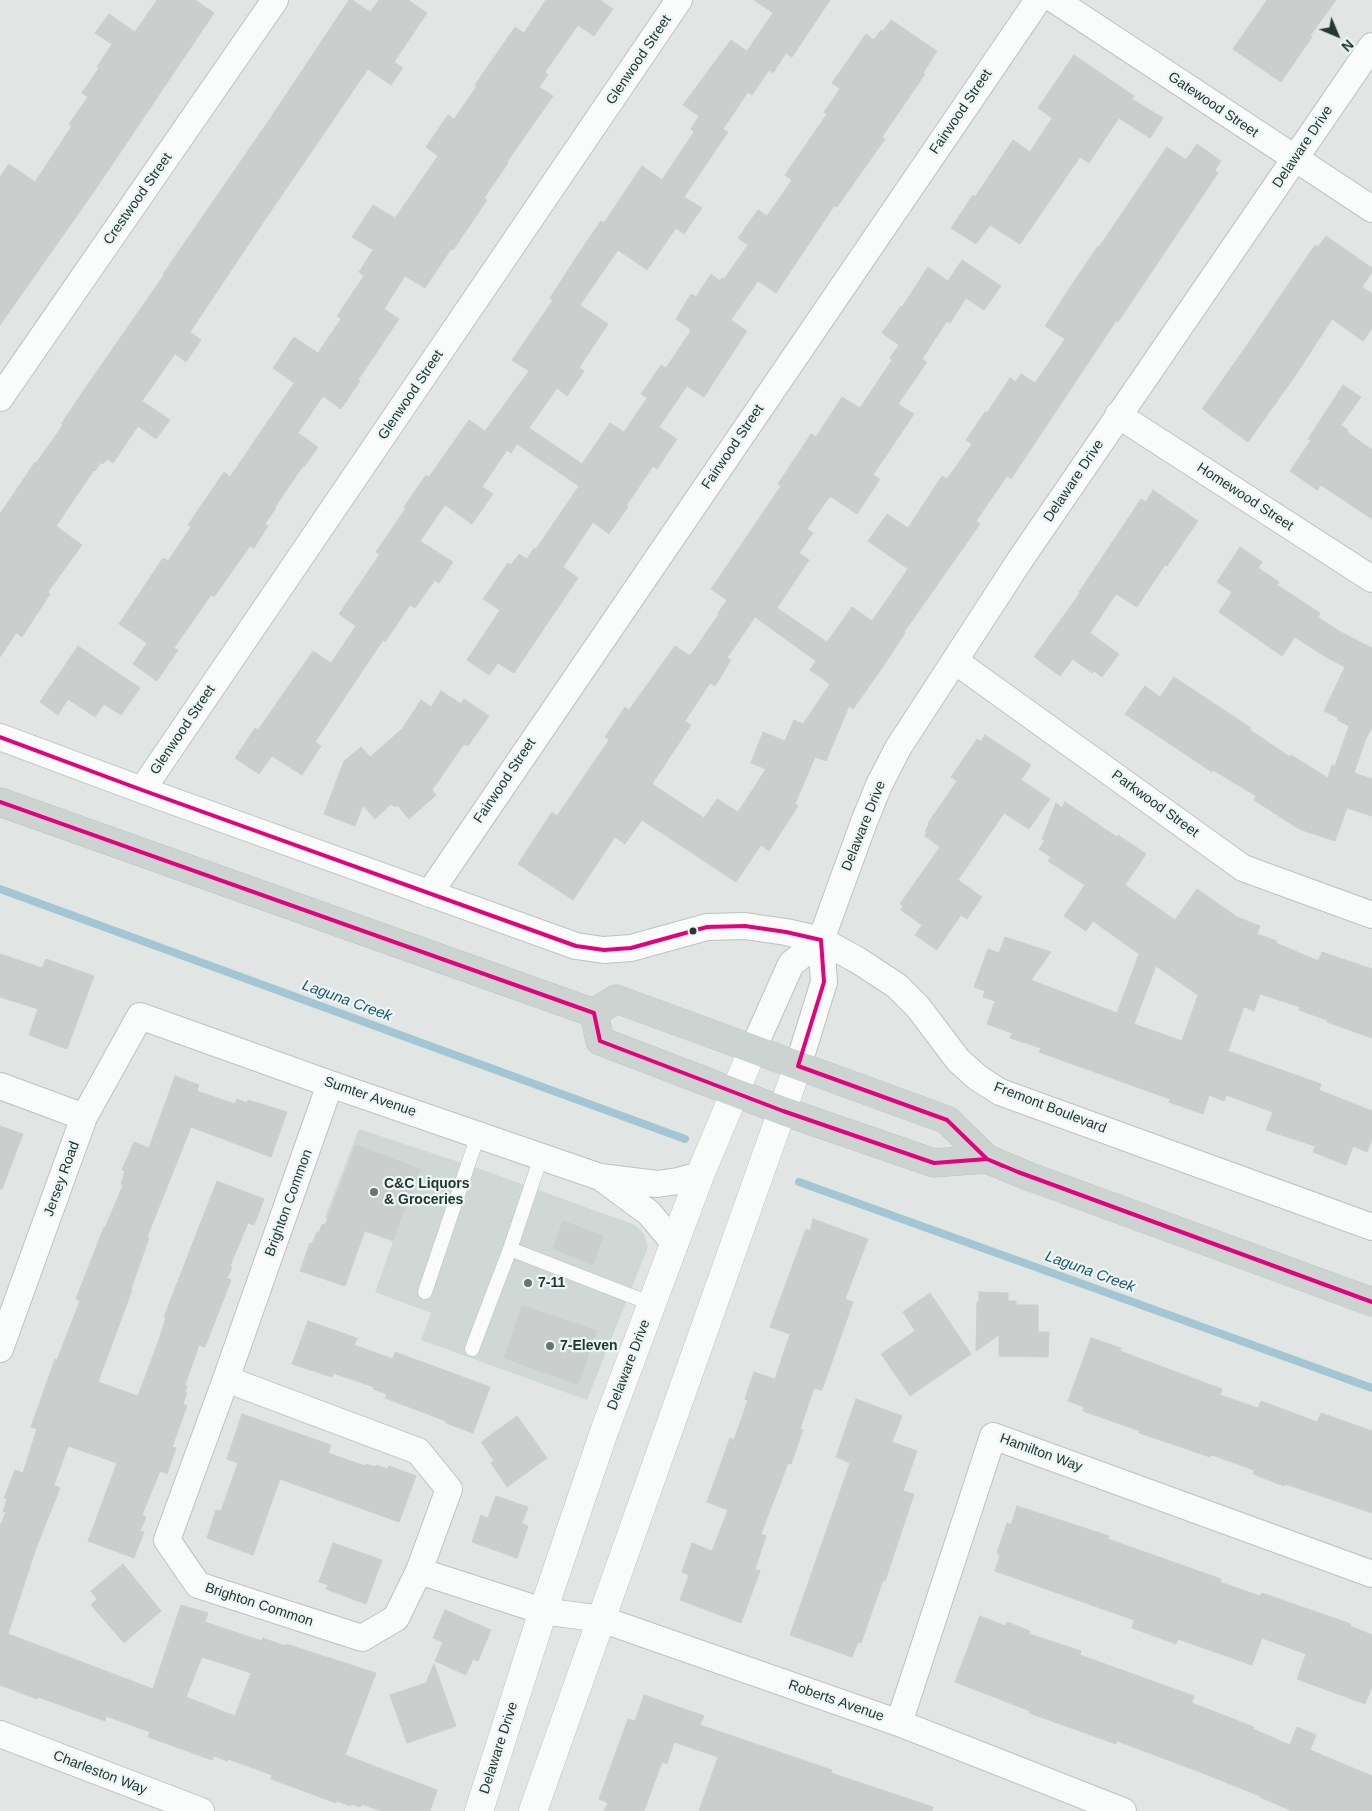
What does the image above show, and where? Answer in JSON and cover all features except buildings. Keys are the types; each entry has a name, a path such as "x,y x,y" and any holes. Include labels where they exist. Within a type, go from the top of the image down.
{"main road":[{"path":"0,802 594,1013"},
{"path":"594,1013 616,999 947,1120 987,1159 1102,1204 1372,1302"},
{"path":"594,1013 600,1041 783,1111 934,1163 987,1159"}],"street":[{"name":"Crestwood Street","path":"0,398 275,0"},
{"name":"Glenwood Street","path":"142,790 680,0"},
{"name":"Fairwood Street","path":"428,894 1038,0"},
{"name":"Gatewood Street","path":"1055,0 1372,209"},
{"name":"Delaware Drive","path":"533,1811 783,1111 824,982 821,940 879,785 898,748 1020,560 1372,46"},
{"name":"Homewood Street","path":"1118,415 1372,579"},
{"name":"Parkwood Street","path":"955,660 1243,868 1372,915"},
{"name":"Fremont Boulevard","path":"0,737 428,894 576,946 604,950 631,948 707,927 745,926 786,932 821,940 859,961 897,986 918,1007 958,1060 978,1078 1000,1092 1372,1227"},
{"name":"Delaware Drive","path":"479,1811 543,1611 605,1429 700,1174 791,964 821,940"},
{"name":"Sumter Avenue","path":"140,1016 600,1177 657,1184 678,1181 700,1174"},
{"name":"Jersey Road","path":"0,1349 84,1117 140,1016"},
{"name":"Brighton Common","path":"226,1379 418,1451 448,1489 419,1571 396,1618 362,1638 198,1585 167,1540 330,1084"},
{"path":"0,1086 84,1117"},
{"name":"Sumter Avenue","path":"600,1177 640,1206 675,1244"},
{"name":"Hamilton Way","path":"899,1723 993,1436 1372,1574"},
{"path":"419,1571 543,1611"},
{"name":"Roberts Avenue","path":"543,1611 601,1619 899,1723 1123,1811"},
{"name":"Charleston Way","path":"0,1734 171,1806 201,1811"}],"lane":[{"path":"425,1292 478,1135"},
{"path":"472,1348 510,1249 541,1157"},
{"path":"510,1249 652,1304"}],"shaded area":[{"path":"359,1129 483,1170 635,1225 644,1234 648,1247 587,1400 421,1340 431,1313 375,1292 393,1242 325,1217"}],"waterway":[{"name":"Laguna Creek","path":"0,889 685,1139"},
{"name":"Laguna Creek","path":"799,1182 1372,1388"}],"transit line":[{"path":"0,737 576,946 604,950 631,948 707,927 745,926 786,932 821,940 824,982 798,1066 947,1120 987,1159 1018,1172 1372,1302"},
{"path":"0,802 594,1013 600,1041 783,1111 934,1163 987,1159 1003,1166"}],"place":[{"name":"C&C Liquors & Groceries","path":"374,1192"},
{"name":"7-11","path":"528,1283"},
{"name":"7-Eleven","path":"550,1346"}]}
